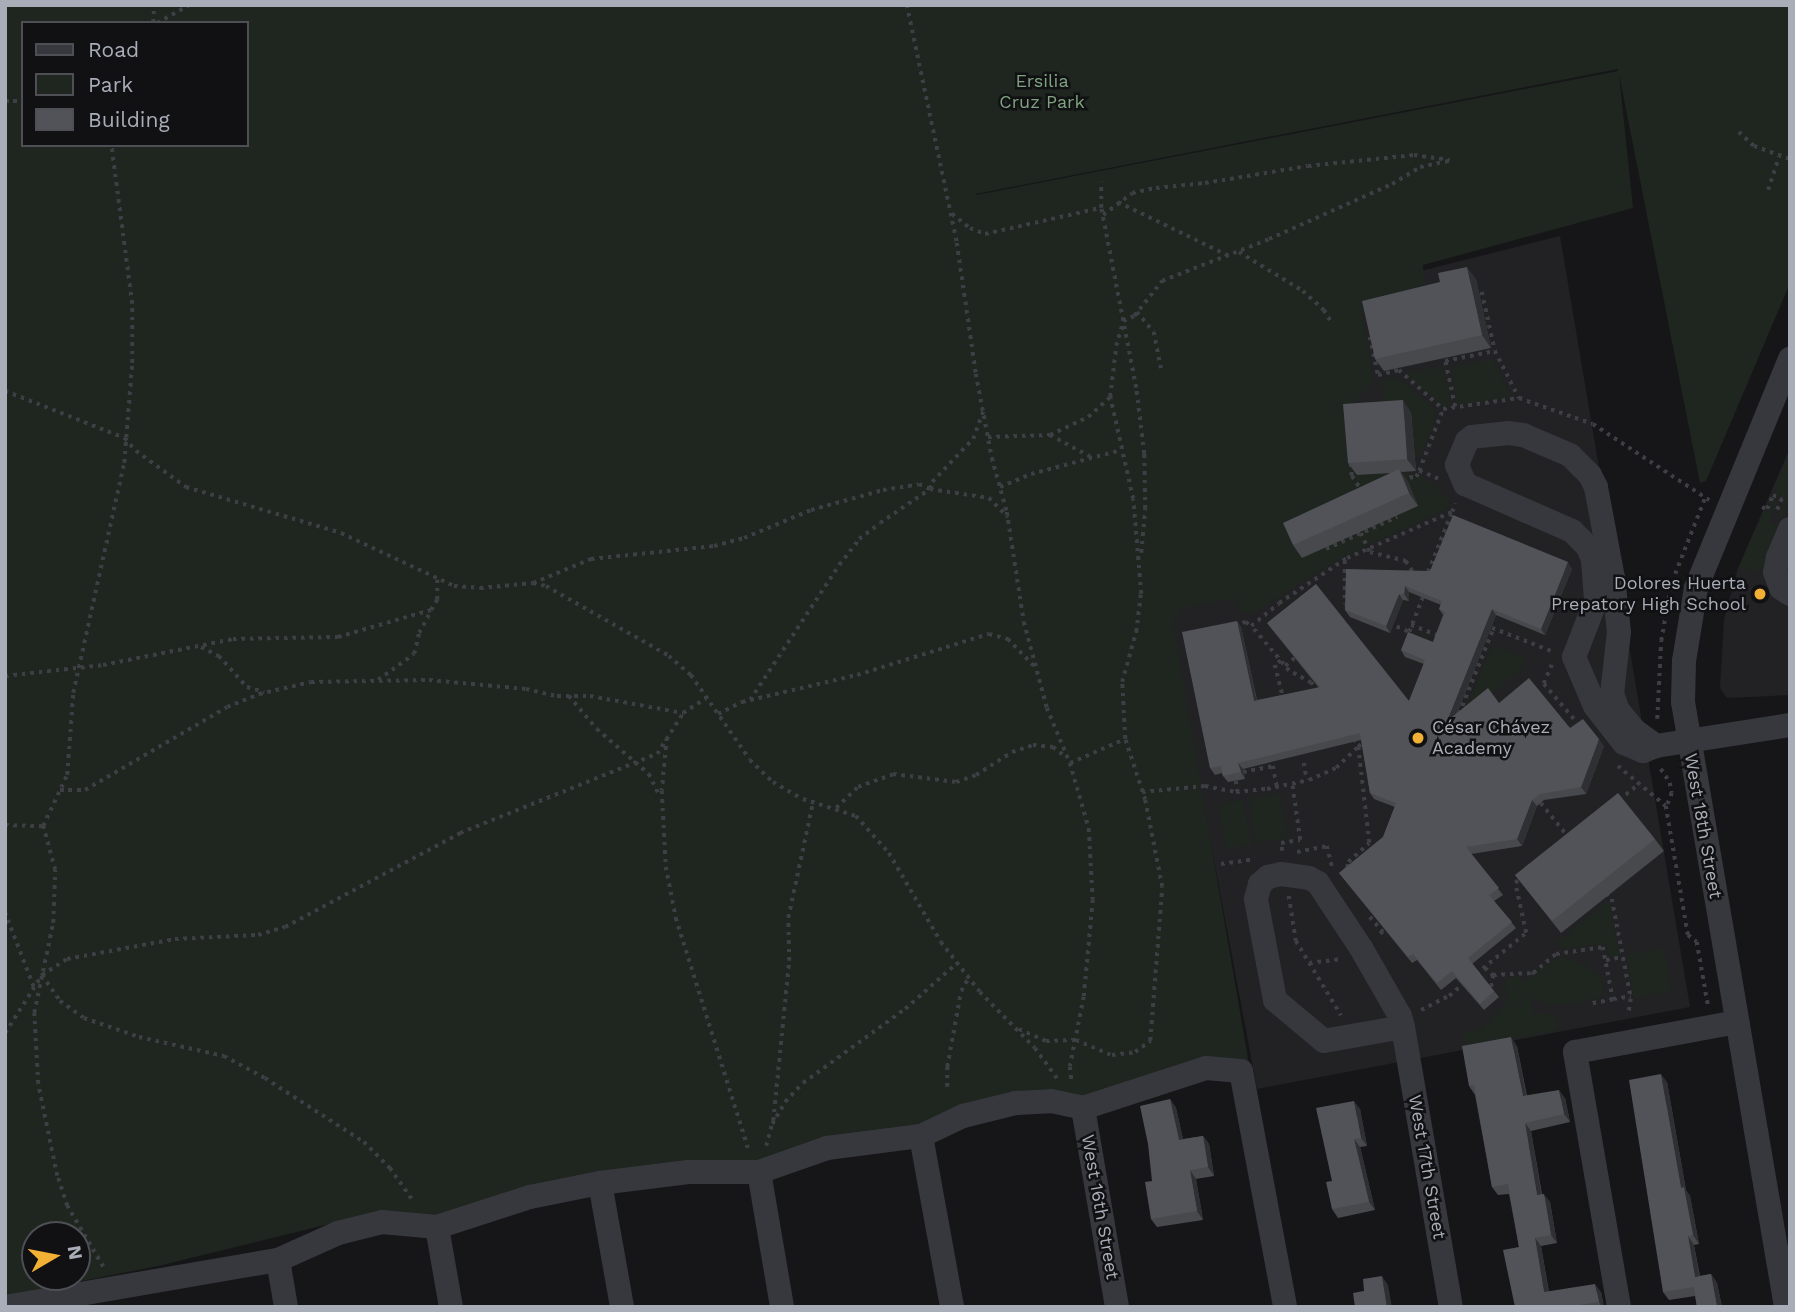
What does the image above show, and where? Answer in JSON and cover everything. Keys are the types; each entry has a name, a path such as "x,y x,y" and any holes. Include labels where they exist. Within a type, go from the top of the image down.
{"street":[{"name":"West 18th Street","path":"1786,1307 1688,741 1684,661 1696,587 1790,359"},
{"path":"1657,755 1618,711 1612,694 1619,652 1617,609 1596,487 1590,475 1570,455 1523,435 1509,433 1472,437 1467,441 1457,465 1465,484 1572,531 1588,547 1593,559 1596,600 1575,652 1575,662 1595,706 1624,743 1657,755 1688,741 1790,725"},
{"path":"1790,528 1777,557 1775,572 1781,588 1790,594"},
{"path":"1286,874 1309,877 1318,883 1361,948 1401,1022 1324,1041 1275,1000 1256,899 1260,884 1268,877 1286,874"},
{"name":"West 17th Street","path":"1401,1022 1451,1307"},
{"path":"1619,1307 1575,1052 1737,1022"},
{"path":"5,1307 120,1298 278,1260 338,1233 382,1222 437,1227 530,1197 600,1183 688,1172 758,1172 827,1148 921,1136 963,1115 1016,1103 1051,1101 1083,1108 1206,1068 1241,1072 1285,1307"},
{"name":"West 16th Street","path":"1083,1108 1116,1307"},
{"path":"921,1136 952,1307"},
{"path":"758,1172 782,1307"},
{"path":"600,1183 622,1307"},
{"path":"437,1227 451,1307"},
{"path":"278,1260 286,1307"}],"path":[{"path":"159,21 190,5"},
{"path":"533,583 565,594 592,613 669,656 691,676 750,760 772,782 813,801 856,816 888,853 957,963 1035,1048 1059,1085 1072,1090 1070,1067 1076,1040 1093,900 1088,829 1069,761 1047,708 1024,622 1008,517 983,409 951,212 907,5"},
{"path":"1739,132 1754,146 1790,159"},
{"path":"111,147 132,304 132,363 120,488 73,693 67,775 43,826 55,870 53,923 34,1013 34,1043 38,1084 66,1206 97,1260 114,1278 120,1298"},
{"path":"1014,1026 1046,1041 1076,1040 1112,1055 1135,1052 1150,1041 1162,887 1142,792 1125,740 1122,682 1136,632 1141,594 1133,499 1110,397 1116,346 1123,321 1137,312 1162,281 1239,252 1392,184 1420,167 1452,160 1415,155 1308,166 1156,188 1132,193 1102,215"},
{"path":"1768,190 1779,157"},
{"path":"1101,182 1102,215 1136,388 1144,454 1145,509 1140,566"},
{"path":"1118,201 1229,256"},
{"path":"951,212 970,228 985,234 1101,208"},
{"path":"1239,252 1303,291 1324,310 1330,320"},
{"path":"1482,292 1495,351 1519,398"},
{"path":"1137,312 1154,332 1161,368"},
{"path":"1370,337 1378,375 1399,370 1443,409"},
{"path":"1455,407 1445,361 1495,351"},
{"path":"5,391 125,438 136,451 186,487 341,533 437,580 480,588 533,583 591,559 714,546 744,538 811,510 883,490 919,484 930,489 989,498 1008,517"},
{"path":"988,437 1050,435 1088,417 1110,397"},
{"path":"750,700 859,539 930,489 932,482 973,439 983,409"},
{"path":"1050,435 1092,458"},
{"path":"1000,487 1031,474 1121,450"},
{"path":"1350,451 1352,476 1362,491"},
{"path":"1389,479 1416,477 1419,471"},
{"path":"1353,498 1369,486"},
{"path":"1427,573 1455,502"},
{"path":"1251,626 1279,603 1345,560 1452,512"},
{"path":"1326,549 1397,517"},
{"path":"1362,533 1369,549 1406,561 1417,578"},
{"path":"1345,560 1345,604 1360,611"},
{"path":"377,681 414,654 419,633 437,600 437,580"},
{"path":"1385,621 1409,632 1425,590 1422,586"},
{"path":"1342,611 1348,606"},
{"path":"5,676 78,668 233,639 338,637 432,610"},
{"path":"1224,626 1246,622 1285,666 1311,683 1319,693"},
{"path":"1411,625 1437,635 1434,645"},
{"path":"1485,626 1557,653"},
{"path":"1461,723 1459,714 1493,629"},
{"path":"718,713 750,700 857,675 989,634 1008,639 1037,669"},
{"path":"200,646 219,656 247,687 266,693"},
{"path":"1285,666 1303,650"},
{"path":"1281,661 1275,665 1284,702"},
{"path":"60,790 85,790 227,708 266,693 311,682 429,680 633,702 683,713"},
{"path":"569,696 597,729 649,774 662,802"},
{"path":"5,1033 42,975 67,959 175,939 258,935 285,927 460,832 657,754 683,713 706,698"},
{"path":"1347,874 1348,862 1369,843 1359,746 1351,735"},
{"path":"667,737 662,802 666,867 676,918 743,1137 758,1172"},
{"path":"1142,792 1205,786 1238,792 1292,784 1336,768 1369,737"},
{"path":"1069,761 1125,740"},
{"path":"836,807 858,787 877,778 893,775 956,782 976,775 1012,752 1033,745 1053,747 1069,761"},
{"path":"1657,755 1670,778 1672,793 1667,808"},
{"path":"1304,763 1307,780"},
{"path":"1243,772 1273,766 1277,787"},
{"path":"1236,781 1238,792"},
{"path":"1292,784 1300,840 1280,843 1296,941 1346,1023"},
{"path":"1609,808 1639,784"},
{"path":"758,1172 772,1124 789,961 788,918 813,801"},
{"path":"1541,803 1569,840 1580,831"},
{"path":"5,825 43,826"},
{"path":"1221,864 1258,858"},
{"path":"1401,1022 1448,996 1526,933 1515,883 1525,875"},
{"path":"1604,887 1612,899 1631,996 1628,1016"},
{"path":"5,912 34,987"},
{"path":"1484,967 1493,975 1533,974 1556,954 1603,947 1613,999"},
{"path":"1606,960 1623,957"},
{"path":"772,1124 785,1102 803,1083 905,1009 957,963"},
{"path":"42,975 60,1000 84,1018 139,1037 224,1056 265,1078 365,1142 390,1168 416,1204 419,1217 437,1227"},
{"path":"1491,987 1493,975"},
{"path":"947,1087 947,1067 961,991 969,977"},
{"path":"1591,1004 1631,996"}],"shaded area":[{"name":"César Chávez Academy","path":"1560,236 1690,1007 1257,1089 1165,599 1329,294"},
{"name":"Dolores Huerta Prepatory High School","path":"1790,448 1790,695 1727,698 1720,688 1724,620 1738,568"}],"green space":[{"name":"Ersilia Cruz Park","path":"5,5 1790,5 1790,283 1706,481 1700,483 1619,74 1633,208 1423,265 1425,284 1362,311 1373,381 1348,410 1347,468 1422,475 1449,500 1446,509 1338,559 1260,609 1241,614 1236,598 1180,609 1173,623 1249,1064 768,1164 431,1220 337,1222 158,1266 91,1279 91,1221 21,1221 21,1291 30,1291 5,1296","holes":["1618,69 1618,71 976,195"]},
{"path":"1493,359 1511,398 1458,405 1450,367"},
{"path":"1442,366 1452,406 1444,407 1405,374"},
{"path":"1397,377 1434,409 1436,420 1417,463 1410,410 1387,412 1381,380"},
{"path":"1790,450 1790,499 1782,518 1777,519 1786,497 1773,491"},
{"path":"1775,498 1779,500 1769,521 1777,527 1763,567 1756,572 1738,569 1764,511 1769,512"},
{"path":"1492,646 1525,657 1524,667 1476,706 1469,701"},
{"path":"1280,793 1288,838 1256,843 1249,799"},
{"path":"1243,800 1251,845 1226,849 1218,804"},
{"path":"1609,900 1619,956 1609,958 1606,943 1562,949 1557,942"},
{"path":"1664,948 1672,991 1634,998 1626,955"},
{"path":"1561,957 1587,965 1602,979 1603,992 1599,998 1570,1005 1545,1003 1531,997 1532,1010 1536,1014 1551,1014 1556,1018 1559,1023 1554,1031 1467,1047 1463,1039 1465,1032 1481,1029 1510,999 1504,985 1508,977 1520,977 1527,982 1534,972"}],"building":[{"path":"1467,267 1482,335 1375,359 1362,301 1440,282 1438,273"},
{"path":"1403,400 1407,459 1348,463 1343,404"},
{"path":"1399,469 1409,493 1293,545 1283,523"},
{"name":"César Chávez Academy","path":"1453,515 1568,562 1541,629 1492,609 1447,721 1488,688 1499,703 1529,678 1570,728 1583,719 1599,739 1581,787 1540,794 1532,800 1517,839 1466,847 1499,888 1489,895 1512,922 1468,958 1494,991 1480,1004 1452,971 1437,983 1413,954 1408,957 1339,873 1383,837 1396,803 1370,793 1360,733 1238,763 1241,772 1223,776 1221,766 1210,768 1182,632 1237,621 1254,701 1320,687 1267,623 1316,584 1409,701 1425,660 1401,650 1408,632 1433,642 1445,612 1439,609 1442,601 1405,586 1404,594 1399,594 1386,626 1345,610 1346,569 1430,571"},
{"path":"1618,793 1655,839 1552,921 1515,875"},
{"path":"1511,1037 1523,1096 1559,1090 1564,1114 1525,1123 1537,1195 1544,1194 1551,1235 1535,1238 1544,1292 1595,1284 1599,1302 1566,1307 1515,1307 1503,1250 1519,1247 1508,1184 1492,1187 1474,1085 1469,1086 1462,1046"},
{"path":"1661,1074 1681,1188 1684,1187 1693,1235 1688,1236 1695,1277 1711,1274 1717,1307 1697,1307 1694,1287 1663,1292 1629,1080"},
{"path":"1170,1099 1179,1140 1203,1136 1208,1167 1190,1170 1197,1211 1151,1219 1145,1182 1152,1181 1140,1106"},
{"path":"1354,1101 1361,1138 1354,1139 1369,1202 1332,1209 1326,1182 1332,1181 1316,1108"},
{"path":"1382,1276 1387,1307 1355,1307 1353,1293 1364,1291 1363,1279"}],"place":[{"name":"Dolores Huerta Prepatory High School","path":"1760,594"},
{"name":"César Chávez Academy","path":"1418,738"}]}
